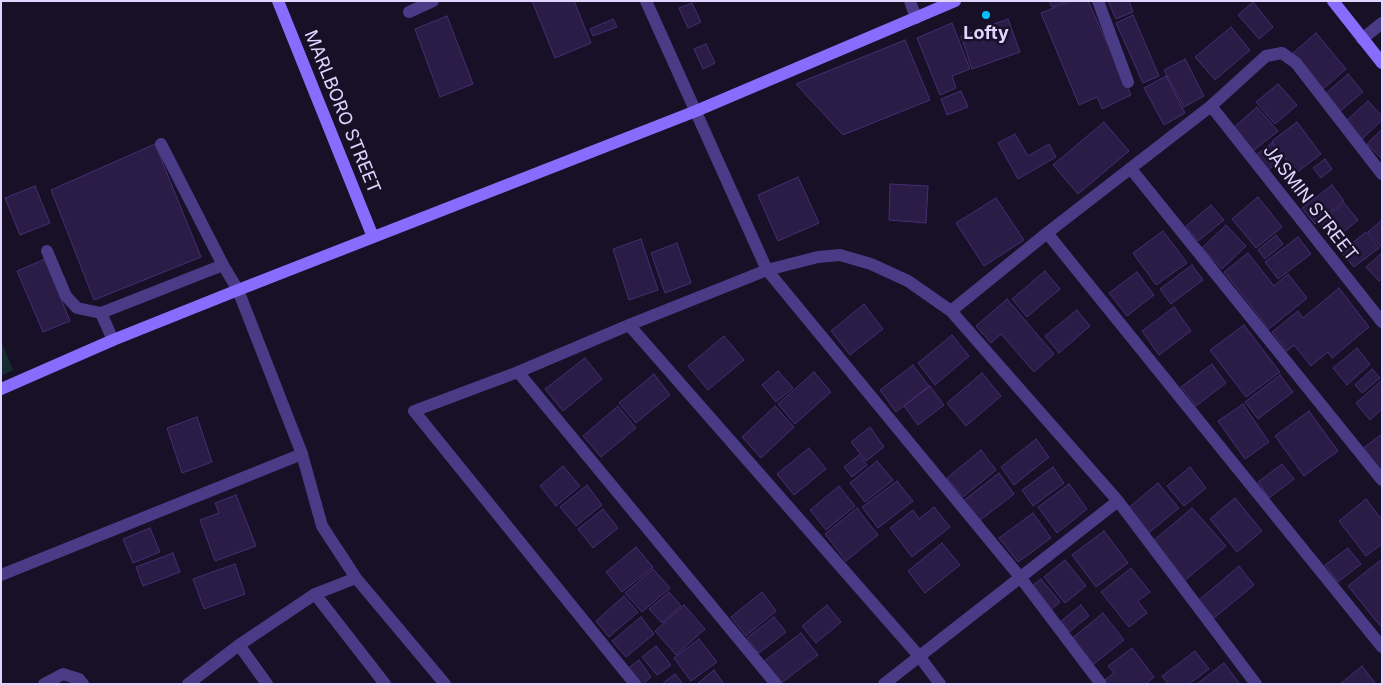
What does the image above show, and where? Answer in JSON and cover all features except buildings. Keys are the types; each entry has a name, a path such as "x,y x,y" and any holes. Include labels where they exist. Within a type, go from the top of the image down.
{"street":[{"name":"MARLBORO STREET","path":"278,1 373,237"},
{"path":"409,12 433,1"},
{"path":"646,1 766,270 1020,577 1101,684"},
{"path":"910,1 916,18"},
{"path":"1,389 114,340 238,290 696,111 955,1"},
{"path":"1098,1 1128,82"},
{"path":"1333,1 1382,63"},
{"path":"1362,39 1382,23"},
{"path":"951,311 1047,233 1211,106 1266,56 1282,53 1296,63 1382,174"},
{"name":"JASMIN STREET","path":"1211,106 1382,322"},
{"path":"161,144 223,265 238,290 302,454 322,526 356,578 445,684"},
{"path":"1131,168 1382,480"},
{"path":"1047,233 1382,648"},
{"path":"47,251 66,296 77,308 101,314 223,265"},
{"path":"635,684 414,411 518,372 766,270 818,257 840,255 871,264 908,281 951,311 1118,501 1256,684"},
{"path":"101,314 114,340"},
{"path":"629,325 919,656 940,684"},
{"path":"518,372 776,684"},
{"path":"1,574 302,454"},
{"path":"884,684 1118,501"},
{"path":"196,681 239,645 315,594 356,578"},
{"path":"315,594 385,684"},
{"path":"239,645 268,684"},
{"path":"44,684 62,674 79,679 83,684"}],"green space":[{"path":"1,341 13,370 1,376"}],"place":[{"name":"Lofty","path":"986,15"}]}
